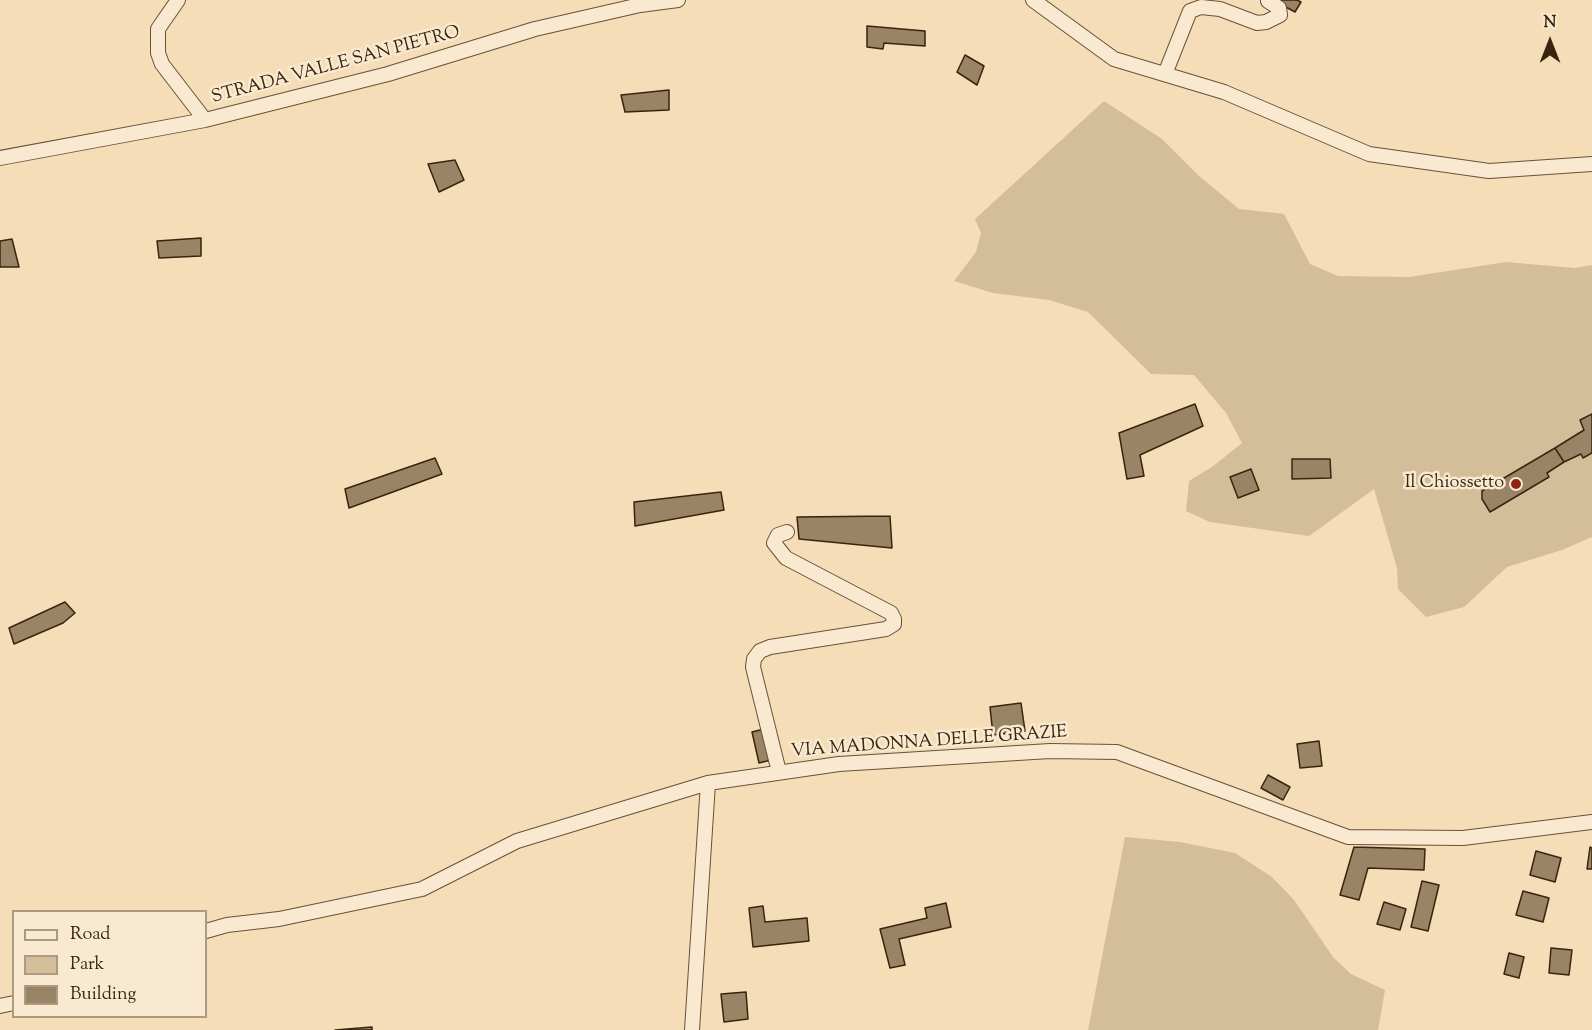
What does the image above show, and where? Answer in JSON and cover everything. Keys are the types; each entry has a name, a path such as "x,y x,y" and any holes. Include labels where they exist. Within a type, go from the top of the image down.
{"street":[{"path":"178,0 158,29 158,53 162,64 205,120"},
{"name":"STRADA VALLE SAN PIETRO","path":"0,158 205,120 388,74 535,29 640,5 678,0"},
{"path":"1033,0 1114,59 1224,92 1369,154 1489,171 1592,164"},
{"path":"1165,74 1190,11 1201,7 1220,9 1257,23 1266,22 1280,15 1279,8 1268,1"},
{"path":"779,772 753,667 760,651 770,647 886,629 894,624 891,613 786,558 774,543 778,535 787,532"},
{"name":"VIA MADONNA DELLE GRAZIE","path":"207,931 227,925 279,919 422,889 518,841 708,783 839,764 1026,752 1116,752 1348,837 1462,838 1592,822"},
{"path":"692,1030 708,783"}],"green space":[{"path":"1104,101 1162,139 1198,175 1239,209 1284,214 1310,264 1338,276 1409,277 1506,262 1575,268 1592,265 1592,537 1562,550 1507,567 1464,607 1426,617 1398,589 1397,568 1374,489 1309,536 1210,522 1186,511 1189,481 1212,467 1242,443 1226,413 1194,375 1151,374 1088,312 1049,300 993,293 954,281 976,252 981,233 975,219"},
{"path":"1125,837 1180,842 1235,853 1272,877 1294,900 1333,957 1351,974 1385,990 1378,1030 1088,1030"}],"building":[{"path":"1273,0 1297,0 1301,2 1295,12"},
{"path":"867,26 925,31 925,46 884,43 883,49 867,47"},
{"path":"965,55 984,66 977,85 957,72"},
{"path":"669,90 669,110 625,112 621,95"},
{"path":"455,160 464,180 439,192 428,164"},
{"path":"201,238 201,256 159,258 157,241"},
{"path":"12,239 19,267 0,267 0,241"},
{"path":"1195,404 1203,426 1140,455 1144,476 1127,479 1119,433"},
{"path":"1592,414 1592,453 1583,458 1581,454 1564,462 1555,448 1584,430 1580,420"},
{"name":"Il Chiossetto","path":"1555,448 1564,462 1547,473 1549,477 1490,512 1482,499 1482,491"},
{"path":"435,458 442,474 349,508 345,489"},
{"path":"1292,459 1330,459 1331,478 1292,479"},
{"path":"1251,469 1259,490 1238,498 1230,477"},
{"path":"721,492 724,510 635,526 634,502"},
{"path":"890,516 892,548 799,539 797,517"},
{"path":"65,602 75,613 63,623 14,644 9,628"},
{"path":"1021,703 1025,731 993,735 990,707"},
{"path":"764,729 771,760 759,763 752,732"},
{"path":"1319,741 1322,766 1300,768 1297,744"},
{"path":"1268,775 1290,787 1283,800 1261,788"},
{"path":"1354,847 1425,849 1424,870 1368,868 1359,900 1340,895"},
{"path":"1590,847 1592,848 1592,869 1587,869"},
{"path":"1536,851 1561,858 1555,882 1530,875"},
{"path":"1422,881 1439,885 1428,931 1411,927"},
{"path":"1523,891 1549,898 1543,922 1516,915"},
{"path":"1384,902 1406,909 1400,930 1377,924"},
{"path":"946,903 951,927 899,939 905,965 890,968 880,929 927,918 925,908"},
{"path":"763,906 765,922 807,918 809,941 753,947 749,908"},
{"path":"1551,948 1572,950 1569,975 1549,973"},
{"path":"1509,953 1524,957 1519,978 1504,974"},
{"path":"746,992 748,1019 724,1022 721,994"},
{"path":"372,1027 372,1030 335,1030"}],"place":[{"name":"Il Chiossetto","path":"1516,484"}]}
